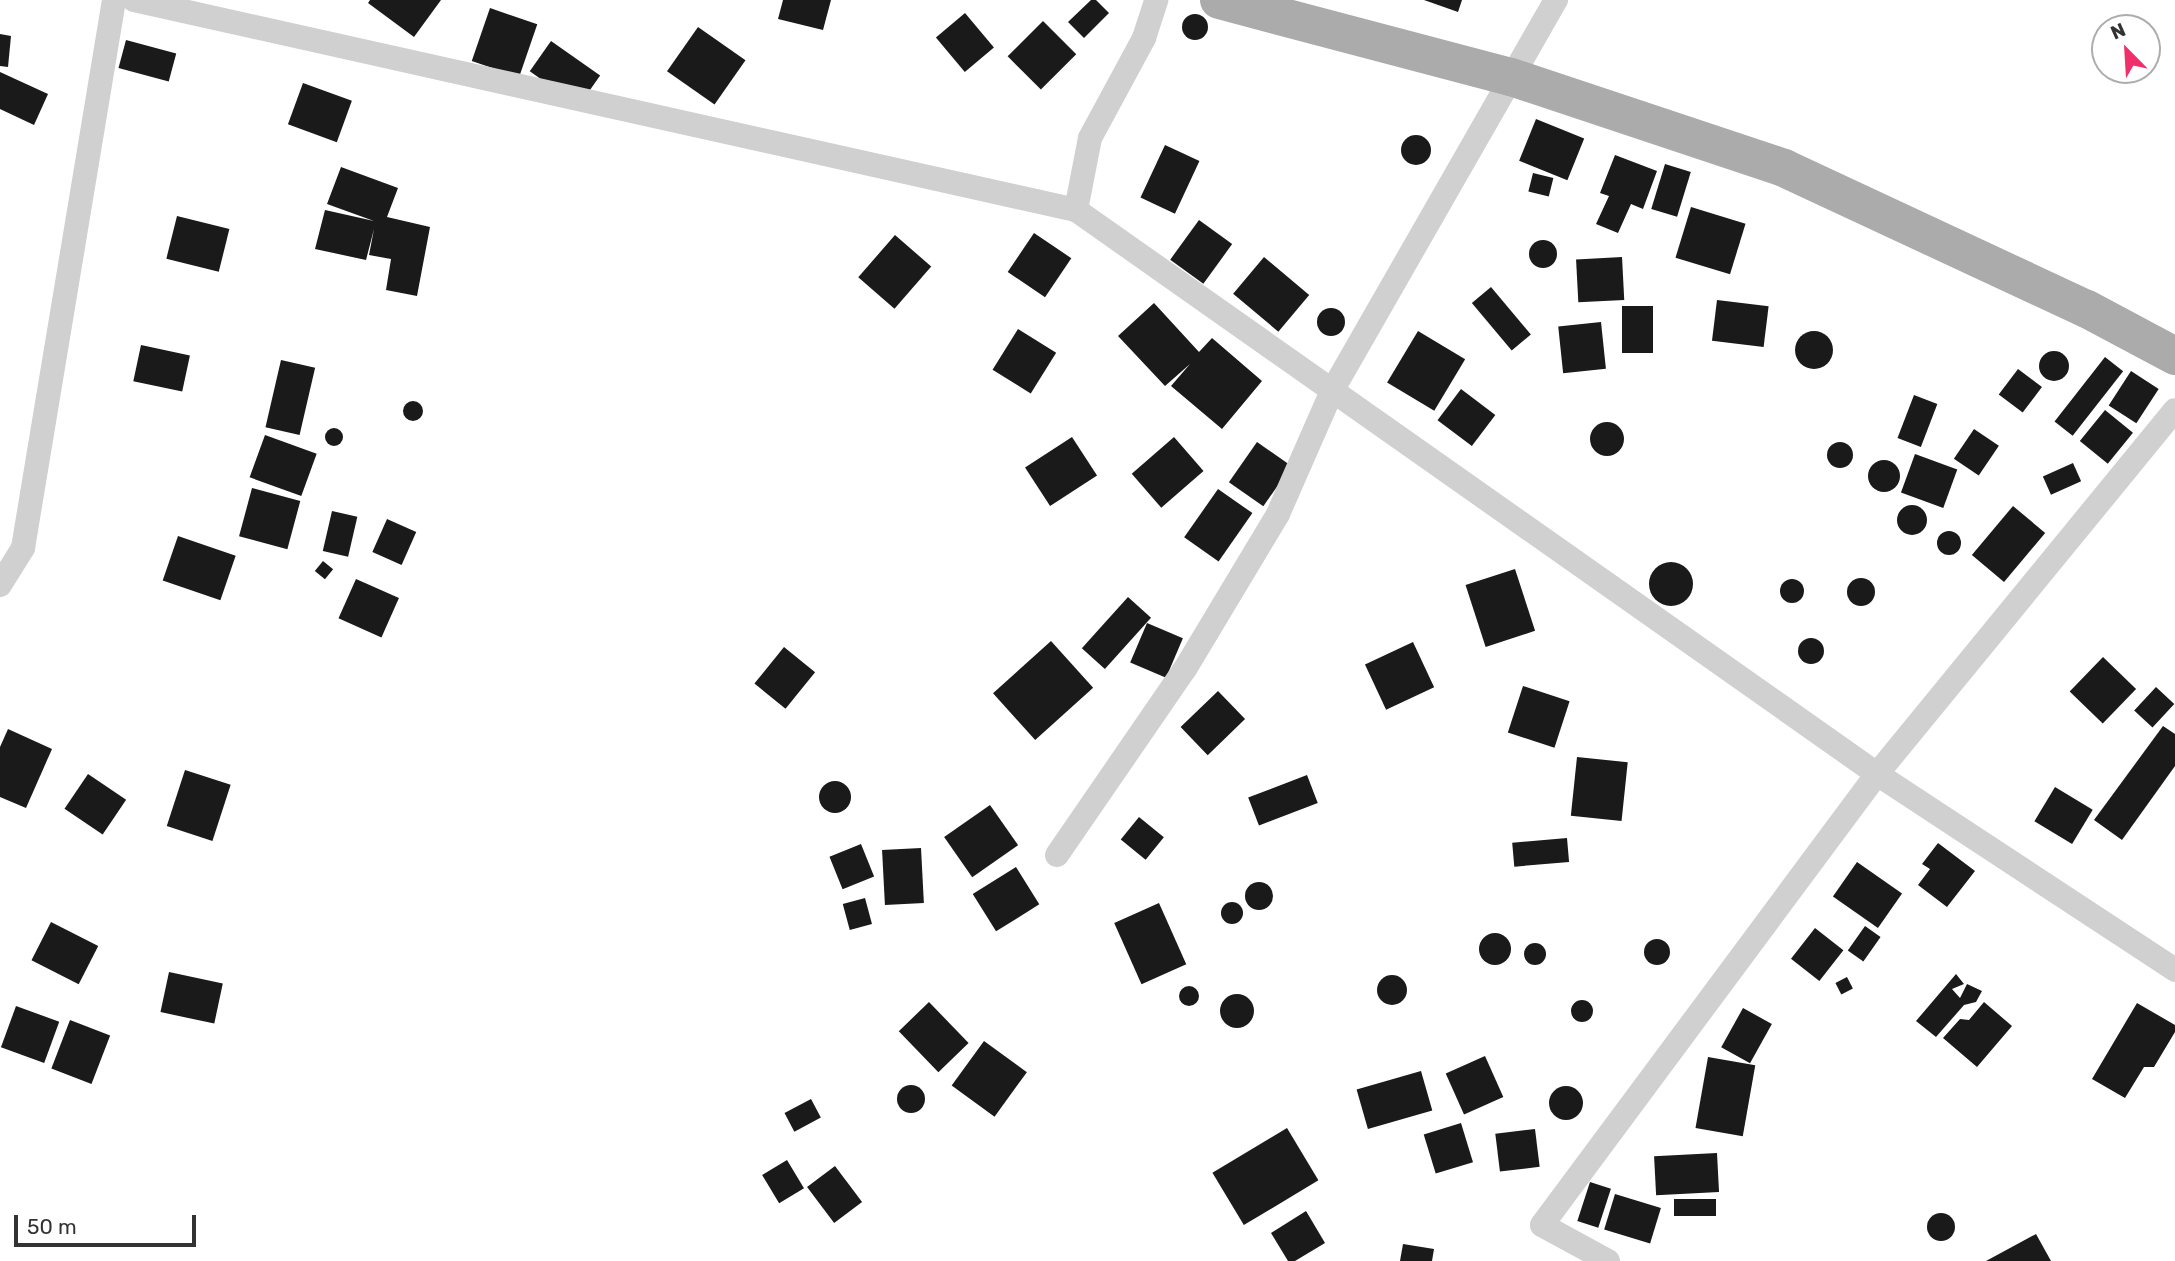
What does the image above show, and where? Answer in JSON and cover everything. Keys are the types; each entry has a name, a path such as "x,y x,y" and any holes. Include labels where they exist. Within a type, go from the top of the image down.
{"main road":[{"path":"1219,0 1511,77 1784,168 2087,309 2175,356"}],"street":[{"path":"0,585 23,548 114,0"},
{"path":"134,0 1076,210 1877,774 2175,970"},
{"path":"1076,210 1090,138 1144,38 1156,0"},
{"path":"1057,855 1185,669 1278,514 1332,391 1556,0"},
{"path":"1608,1261 1542,1225 1877,774 2175,410"}],"building":[{"path":"370,0 441,0 414,37 368,3"},
{"path":"783,0 831,0 823,30 778,19"},
{"path":"1091,0 1096,0 1109,13 1084,38 1068,22"},
{"path":"1424,0 1462,0 1458,12"},
{"path":"490,8 537,24 519,77 472,61"},
{"path":"965,13 994,47 965,72 936,37"},
{"path":"1195,14 1204,18 1208,27 1204,36 1195,40 1186,36 1182,27 1186,18"},
{"path":"1043,21 1076,54 1041,90 1008,56"},
{"path":"698,27 746,60 715,105 667,71"},
{"path":"0,34 11,36 8,67 0,66"},
{"path":"126,40 176,53 169,81 118,68"},
{"path":"551,41 600,75 579,106 530,71"},
{"path":"0,72 48,94 34,125 0,109"},
{"path":"303,83 352,101 337,142 288,124"},
{"path":"1536,119 1584,138 1567,180 1519,161"},
{"path":"1416,135 1422,136 1430,144 1430,156 1422,164 1416,165 1410,164 1402,156 1401,150 1402,144 1410,136"},
{"path":"1165,145 1199,161 1175,214 1140,198"},
{"path":"1615,155 1657,171 1643,209 1631,204 1618,233 1596,224 1609,196 1600,193"},
{"path":"1665,164 1691,172 1677,217 1651,209"},
{"path":"341,167 398,188 387,217 430,227 417,296 386,290 391,259 369,255 374,229 366,260 315,249 325,210 374,221 327,204"},
{"path":"1533,173 1553,178 1549,197 1528,191"},
{"path":"1691,207 1746,224 1730,274 1676,258"},
{"path":"177,216 229,229 219,272 166,259"},
{"path":"1199,220 1232,244 1203,284 1170,260"},
{"path":"1034,233 1071,258 1045,297 1008,272"},
{"path":"895,235 931,266 894,309 858,277"},
{"path":"1543,240 1553,244 1557,254 1553,264 1543,268 1533,264 1529,254 1533,244"},
{"path":"1264,257 1309,295 1278,332 1233,294"},
{"path":"1622,257 1624,300 1578,302 1576,259"},
{"path":"1491,287 1531,334 1512,351 1472,303"},
{"path":"1717,300 1769,306 1764,347 1712,341"},
{"path":"1154,303 1199,352 1212,338 1262,381 1222,429 1171,386 1190,364 1165,386 1118,336"},
{"path":"1622,306 1653,306 1653,353 1622,353"},
{"path":"1331,308 1341,312 1345,322 1341,332 1331,336 1321,332 1317,322 1321,312"},
{"path":"1601,322 1606,369 1563,373 1558,326"},
{"path":"1018,329 1056,353 1031,394 993,370"},
{"path":"1418,331 1465,359 1434,411 1387,382"},
{"path":"1814,331 1827,337 1833,350 1827,363 1814,369 1801,363 1795,350 1801,337"},
{"path":"141,345 190,355 182,392 133,381"},
{"path":"2054,351 2060,352 2068,360 2068,372 2060,380 2054,381 2048,380 2040,372 2039,366 2040,360 2048,352"},
{"path":"2105,357 2123,371 2073,436 2055,422"},
{"path":"281,360 315,368 300,435 265,427"},
{"path":"2018,369 2042,387 2023,413 1999,395"},
{"path":"2131,371 2159,389 2136,423 2109,405"},
{"path":"1461,389 1495,415 1472,446 1438,420"},
{"path":"1914,395 1937,404 1921,447 1898,438"},
{"path":"413,401 420,404 423,411 420,418 413,421 406,418 403,411 406,404"},
{"path":"2105,410 2133,433 2108,464 2080,441"},
{"path":"1607,422 1619,427 1624,439 1619,451 1607,456 1595,451 1590,439 1595,427"},
{"path":"330,428 338,428 343,437 341,444 330,446 325,441 325,433"},
{"path":"1974,429 1999,446 1979,476 1954,459"},
{"path":"265,435 317,454 301,496 250,477"},
{"path":"1072,437 1097,476 1050,506 1025,467"},
{"path":"1174,437 1204,471 1161,508 1132,474"},
{"path":"1257,442 1291,466 1263,506 1229,482"},
{"path":"1840,442 1849,446 1853,455 1849,464 1840,468 1831,464 1827,455 1831,446"},
{"path":"1915,454 1957,469 1943,508 1901,493"},
{"path":"1884,460 1895,465 1900,476 1895,487 1884,492 1873,487 1868,476 1873,465"},
{"path":"2073,463 2081,481 2051,495 2043,476"},
{"path":"252,488 300,501 287,549 239,536"},
{"path":"1218,489 1252,513 1219,561 1184,537"},
{"path":"1912,505 1923,509 1927,520 1923,531 1912,535 1901,531 1897,520 1901,509"},
{"path":"2013,506 2045,533 2004,582 1972,555"},
{"path":"332,511 357,517 348,557 323,551"},
{"path":"387,519 416,532 402,565 372,552"},
{"path":"1949,531 1960,538 1961,543 1954,554 1949,555 1938,548 1937,543 1944,532"},
{"path":"178,536 236,556 220,600 163,580"},
{"path":"323,561 333,569 325,579 315,571"},
{"path":"1671,562 1680,563 1687,568 1692,575 1692,593 1687,600 1680,605 1671,606 1662,605 1655,600 1650,593 1649,584 1650,575 1655,568 1662,563"},
{"path":"1515,569 1535,631 1486,647 1466,585"},
{"path":"1861,578 1871,582 1875,592 1871,602 1861,606 1851,602 1847,592 1851,582"},
{"path":"356,579 399,598 381,637 339,618"},
{"path":"1792,579 1801,582 1804,591 1801,600 1792,603 1783,600 1780,591 1783,582"},
{"path":"1128,597 1151,618 1105,669 1082,648"},
{"path":"1147,623 1183,638 1166,678 1130,663"},
{"path":"1811,638 1820,642 1824,651 1820,660 1811,664 1802,660 1798,651 1802,642"},
{"path":"1051,641 1093,688 1035,740 993,693"},
{"path":"1413,642 1434,687 1386,710 1365,664"},
{"path":"784,647 815,672 786,709 754,684"},
{"path":"2103,657 2136,689 2103,723 2070,692"},
{"path":"1523,686 1570,701 1554,748 1508,733"},
{"path":"2156,687 2174,704 2152,727 2134,710"},
{"path":"1218,691 1245,719 1208,755 1181,727"},
{"path":"2163,726 2175,734 2175,766 2122,840 2094,820"},
{"path":"8,729 52,749 26,808 0,797 0,747"},
{"path":"1577,757 1628,762 1622,821 1571,816"},
{"path":"185,770 231,785 212,841 167,826"},
{"path":"88,774 126,800 103,835 65,809"},
{"path":"1307,775 1318,803 1259,826 1248,798"},
{"path":"835,781 846,786 851,797 846,808 835,813 824,808 819,797 824,786"},
{"path":"2055,787 2093,810 2072,844 2034,821"},
{"path":"990,805 1018,845 972,877 944,837"},
{"path":"1139,817 1164,837 1146,860 1121,840"},
{"path":"1567,838 1569,862 1514,867 1512,843"},
{"path":"1938,843 1975,871 1947,907 1918,885 1930,869 1922,864"},
{"path":"861,844 874,876 843,889 829,857"},
{"path":"921,848 924,903 885,905 882,850"},
{"path":"1857,862 1902,894 1878,928 1833,896"},
{"path":"1016,867 1039,904 996,931 973,894"},
{"path":"1259,882 1269,886 1273,896 1269,906 1259,910 1249,906 1245,896 1249,886"},
{"path":"865,898 872,924 850,930 843,904"},
{"path":"1232,902 1240,905 1243,913 1240,921 1232,924 1224,921 1221,913 1224,905"},
{"path":"1159,903 1186,964 1141,984 1114,923"},
{"path":"51,922 98,946 79,984 31,960"},
{"path":"1865,926 1881,937 1863,961 1848,951"},
{"path":"1815,928 1843,950 1819,981 1791,959"},
{"path":"1495,933 1506,938 1511,949 1506,960 1495,965 1484,960 1479,949 1484,938"},
{"path":"1657,939 1667,942 1670,952 1667,962 1657,965 1647,962 1644,952 1647,942"},
{"path":"1535,943 1543,946 1546,954 1543,962 1535,965 1527,962 1524,954 1527,946"},
{"path":"169,972 223,983 214,1024 160,1012"},
{"path":"1956,974 1964,984 1952,989 1960,998 1967,984 1982,991 1976,1002 1964,1005 1936,1037 1916,1021"},
{"path":"1392,975 1402,980 1407,990 1402,1000 1392,1005 1382,1000 1377,990 1382,980"},
{"path":"1847,977 1853,989 1841,994 1835,983"},
{"path":"1189,986 1196,989 1199,996 1196,1003 1189,1006 1182,1003 1179,996 1182,989"},
{"path":"1237,994 1249,999 1254,1011 1249,1023 1237,1028 1225,1023 1220,1011 1225,999"},
{"path":"1578,1000 1586,1000 1593,1007 1593,1015 1586,1022 1578,1022 1571,1015 1571,1007"},
{"path":"929,1002 969,1043 938,1072 899,1031"},
{"path":"1984,1002 2012,1026 1977,1067 1943,1038 1960,1019 1969,1020"},
{"path":"2137,1003 2175,1025 2175,1032 2154,1067 2144,1067 2125,1098 2092,1079"},
{"path":"16,1006 59,1022 44,1063 1,1047"},
{"path":"1743,1008 1772,1024 1750,1063 1721,1047"},
{"path":"70,1020 110,1035 92,1084 51,1069"},
{"path":"984,1041 1027,1072 995,1117 952,1085"},
{"path":"1485,1056 1503,1097 1464,1115 1446,1073"},
{"path":"1708,1057 1755,1065 1743,1136 1695,1128"},
{"path":"1421,1071 1432,1110 1368,1129 1357,1089"},
{"path":"911,1085 921,1089 925,1099 921,1109 911,1113 901,1109 897,1099 901,1089"},
{"path":"1566,1086 1578,1091 1583,1103 1578,1115 1566,1120 1554,1115 1549,1103 1554,1091"},
{"path":"811,1099 821,1118 794,1132 785,1113"},
{"path":"1461,1123 1473,1162 1436,1174 1424,1134"},
{"path":"1287,1128 1318,1180 1244,1225 1212,1173"},
{"path":"1535,1129 1540,1167 1500,1172 1495,1134"},
{"path":"1717,1153 1719,1192 1656,1195 1654,1156"},
{"path":"787,1160 804,1188 779,1203 762,1175"},
{"path":"835,1166 862,1202 834,1223 807,1187"},
{"path":"1590,1182 1611,1189 1598,1228 1577,1221"},
{"path":"1615,1194 1661,1208 1650,1243 1604,1229"},
{"path":"1674,1199 1716,1199 1716,1216 1674,1216"},
{"path":"1306,1211 1325,1243 1295,1261 1288,1261 1271,1233"},
{"path":"1941,1213 1951,1217 1955,1227 1951,1237 1941,1241 1931,1237 1927,1227 1931,1217"},
{"path":"2036,1234 2051,1261 1986,1261"},
{"path":"1403,1244 1434,1249 1432,1261 1400,1261"}]}
